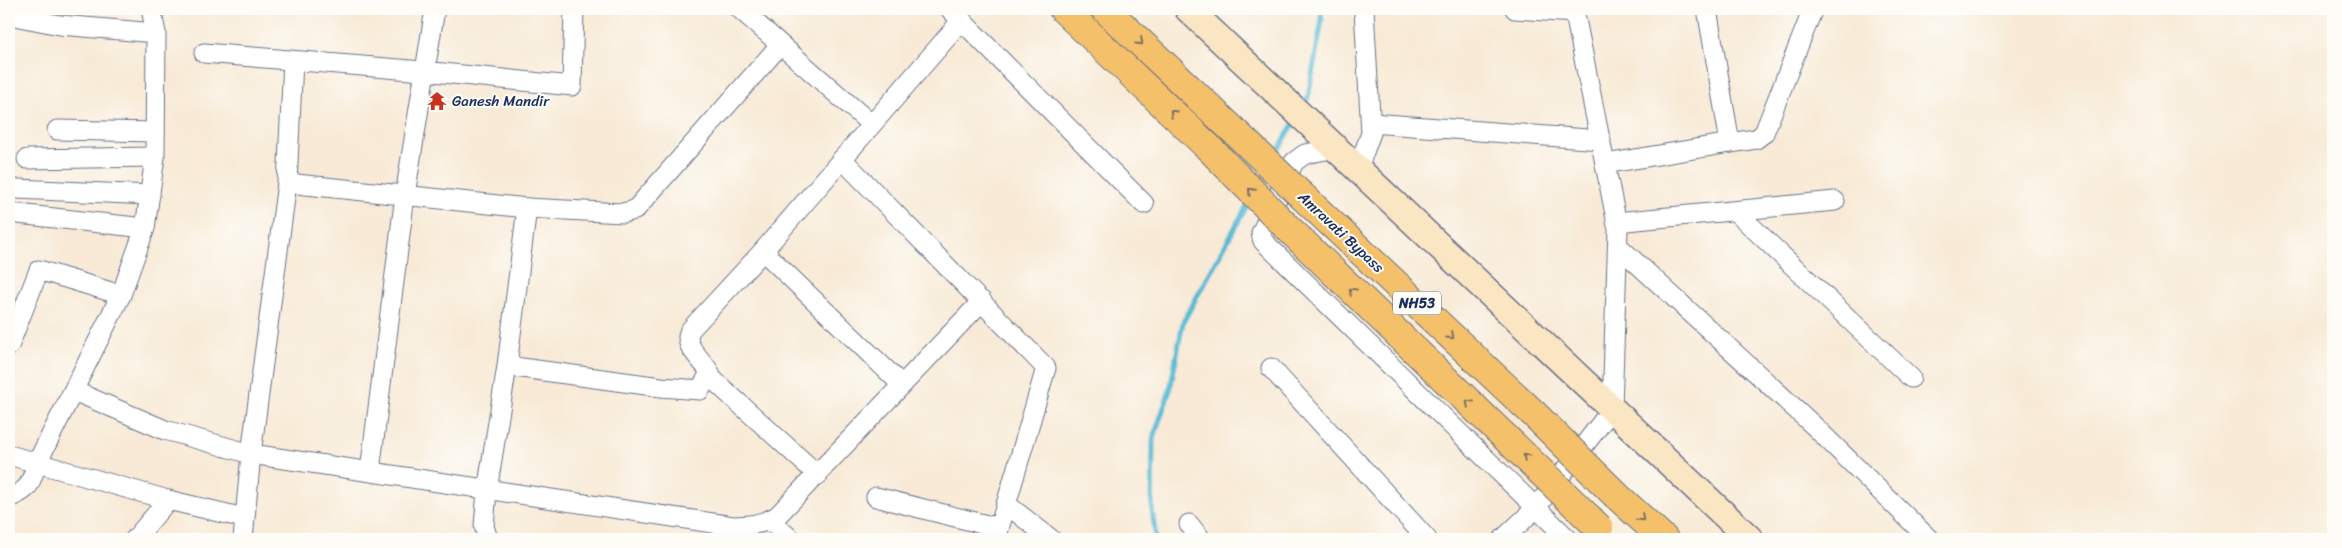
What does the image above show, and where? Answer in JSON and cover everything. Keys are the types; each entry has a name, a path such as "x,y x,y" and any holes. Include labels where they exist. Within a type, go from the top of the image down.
{"highway":[{"name":"NH53","path":"1063,9 1208,147 1286,226 1605,533"},
{"name":"Amravati Bypass","path":"1104,9 1532,412 1617,496 1664,539"}],"main road":[{"path":"1188,9 1750,539"}],"street":[{"path":"9,498 27,490 37,463 121,295 145,228 155,156 156,34 151,9"},
{"path":"370,471 405,195 423,71 435,9"},
{"path":"204,53 423,71 572,86 574,9"},
{"path":"740,9 871,124"},
{"path":"1358,168 1370,141 1371,123 1364,9"},
{"path":"1503,539 1535,509 1612,409 1618,246 1616,222 1601,140 1574,11 1515,9"},
{"path":"1707,9 1730,143"},
{"path":"1604,164 1756,139 1764,133 1813,9"},
{"path":"507,366 696,392 700,390 709,376 709,371 688,343 688,333 763,251 842,159 956,14 1144,204"},
{"path":"9,15 61,17 156,34"},
{"path":"287,183 527,208 623,213 635,210 780,45"},
{"path":"243,539 251,454 287,183 293,61"},
{"path":"1371,123 1601,140"},
{"path":"57,130 155,132"},
{"path":"1336,148 1304,154 1294,162 1261,232 1263,241 1535,509 1568,539"},
{"path":"27,159 155,156"},
{"path":"842,159 1046,368 997,534 876,497"},
{"path":"17,188 150,195"},
{"path":"1616,222 1835,201"},
{"path":"488,539 484,526 487,491 507,366 527,208"},
{"path":"1735,211 1910,378"},
{"path":"9,212 145,228"},
{"path":"1618,246 1813,424 1929,539"},
{"path":"763,251 902,385"},
{"path":"9,346 39,270 121,295"},
{"path":"74,391 165,430 251,454 370,471 487,491 733,526 769,520 777,516 982,301"},
{"path":"1271,368 1427,539"},
{"path":"709,376 818,475"},
{"path":"9,455 168,500 244,518"},
{"path":"135,539 168,500"},
{"path":"1006,504 1051,539"},
{"path":"769,520 791,539"},
{"path":"1189,524 1201,539"}],"waterway":[{"path":"1302,108 1308,97 1322,20 1320,9"},
{"path":"1274,158 1296,119"},
{"path":"1156,539 1152,510 1153,439 1170,390 1183,322 1250,200"}],"place":[{"name":"Ganesh Mandir","path":"437,101"}]}
